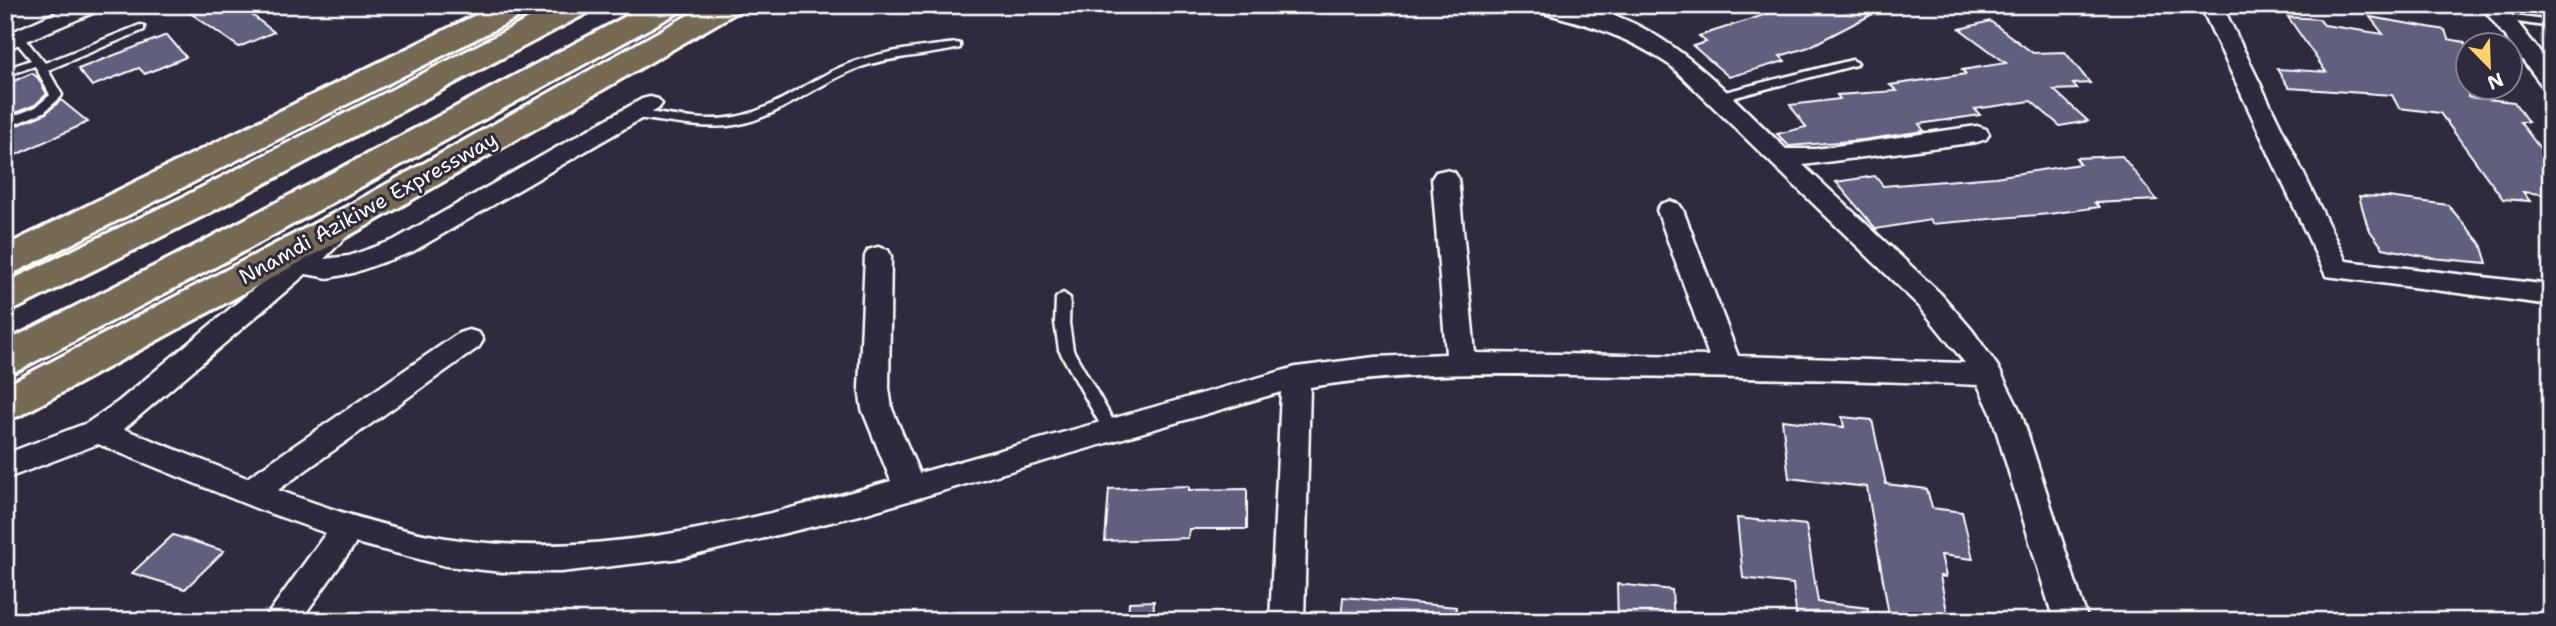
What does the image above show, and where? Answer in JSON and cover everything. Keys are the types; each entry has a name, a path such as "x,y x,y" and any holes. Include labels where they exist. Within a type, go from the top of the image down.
{"highway":[{"path":"5,262 520,5"},
{"path":"460,69 472,56 550,5"},
{"path":"5,299 460,69 580,5"},
{"name":"Nnamdi Azikiwe Expressway","path":"5,405 357,216 703,10"},
{"name":"Nnamdi Azikiwe Expressway","path":"5,360 215,251 703,10"}],"street":[{"path":"10,40 92,5"},
{"path":"1539,5 1565,8 1614,23 1648,39 1679,61 1930,300 1962,337 1987,375 2006,413 2071,621"},
{"path":"2211,5 2336,269 2551,295"},
{"path":"2496,11 2551,82"},
{"path":"302,264 328,269 353,264 403,246 642,109"},
{"path":"1778,158 1815,157 1977,134"},
{"path":"1445,178 1461,363"},
{"path":"1670,210 1727,367"},
{"path":"5,467 98,431 190,361 357,216"},
{"path":"878,256 874,388 877,409 910,488"},
{"path":"251,492 470,340"},
{"path":"98,431 347,530 449,553 515,559 631,551 761,528 1296,378 1415,365 1461,363 1987,375"},
{"path":"1287,621 1296,378"},
{"path":"280,621 347,530"}],"lane":[{"path":"2496,11 2551,24"},
{"path":"5,73 41,65 140,28"},
{"path":"5,124 51,103 56,95 41,65 10,40"},
{"path":"642,109 722,122 738,121 759,114 863,63 882,57 956,46"},
{"path":"1717,98 1852,63"},
{"path":"1063,298 1066,350 1111,431"}],"building":[{"path":"179,5 239,5 274,32 239,47"},
{"path":"1795,5 1890,5 1809,47 1780,56 1785,61 1729,77 1693,46 1706,42 1699,36"},
{"path":"2288,17 2319,19 2324,25 2383,34 2370,17 2445,30 2448,39 2454,40 2454,102 2514,102 2528,122 2520,122 2551,163 2551,195 2523,192 2530,201 2503,199 2440,113 2399,108 2392,95 2289,88 2277,69 2326,72"},
{"path":"1990,21 2033,53 2065,52 2090,83 2073,84 2077,89 2054,90 2088,121 2060,126 2031,101 1975,109 1980,115 1919,124 1924,131 1863,140 1789,146 1777,134 1806,127 1790,105 1840,99 1837,95 1897,91 1890,85 1966,74 1962,70 2006,63 1960,29"},
{"path":"167,35 186,57 145,74 139,68 92,86 78,69"},
{"path":"32,73 47,94 35,105 5,117 5,85"},
{"path":"61,100 88,122 5,160 5,130 45,114"},
{"path":"2122,156 2157,200 2095,203 2099,207 2049,214 1932,224 1930,220 1876,229 1836,182 1875,176 1883,186 1995,177 2080,164 2076,158"},
{"path":"2359,196 2448,205 2481,244 2487,263 2432,258 2383,248 2368,228"},
{"path":"1842,417 1872,420 1886,484 1927,489 1932,508 1962,512 1973,559 1941,555 1946,577 1940,576 1949,621 1890,621 1867,487 1789,478 1782,420 1844,427"},
{"path":"1189,486 1189,490 1247,489 1247,529 1189,529 1188,538 1105,541 1109,489"},
{"path":"1737,518 1806,525 1818,602 1868,608 1867,621 1797,621 1793,584 1743,578"},
{"path":"173,535 224,551 185,589 132,573"},
{"path":"1617,584 1672,590 1674,621 1618,621"},
{"path":"1343,597 1456,607 1456,621 1341,621"},
{"path":"1154,601 1153,621 1128,621 1129,602"}]}
